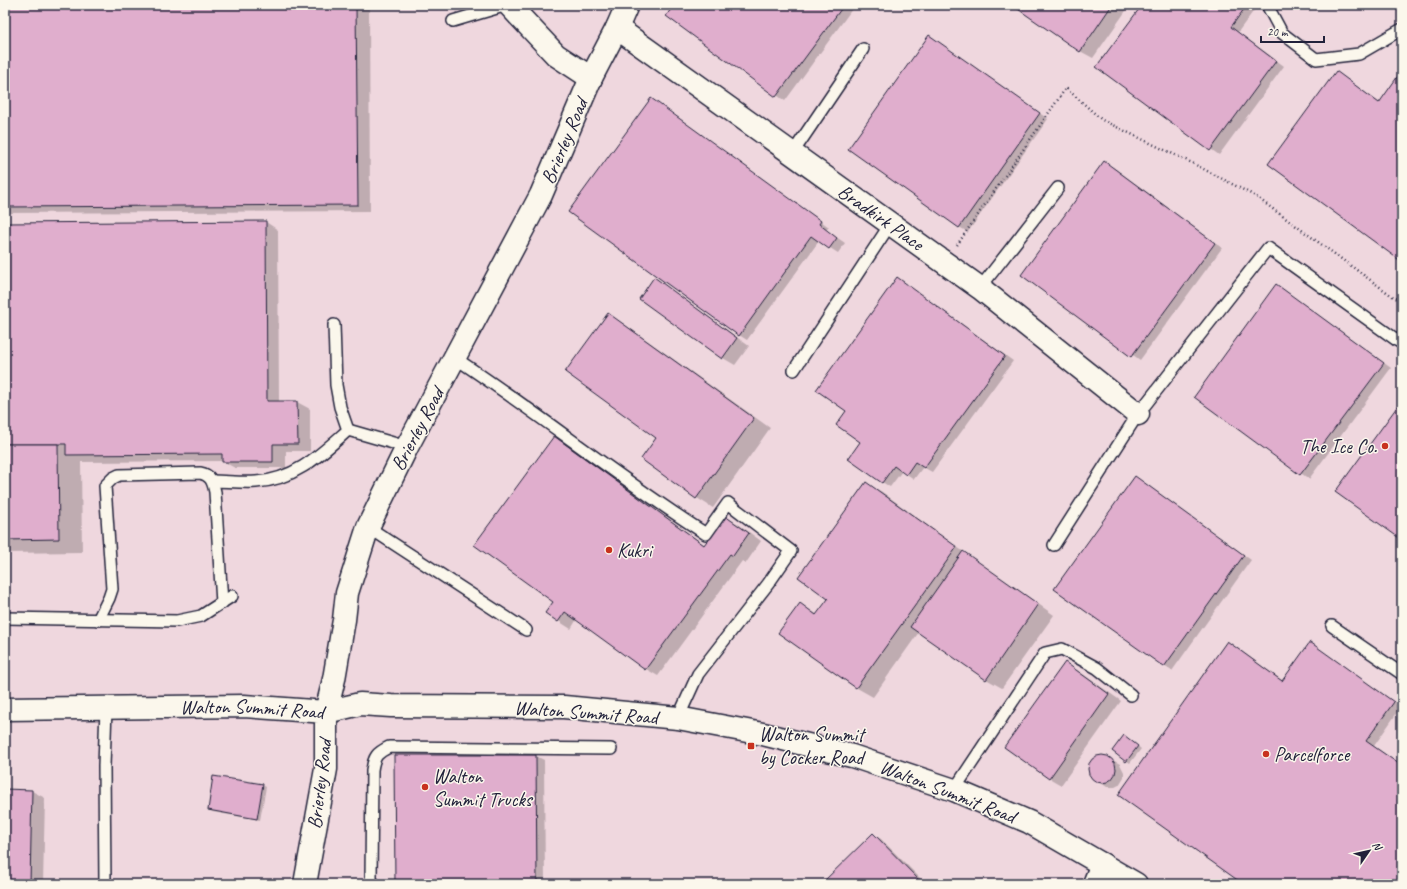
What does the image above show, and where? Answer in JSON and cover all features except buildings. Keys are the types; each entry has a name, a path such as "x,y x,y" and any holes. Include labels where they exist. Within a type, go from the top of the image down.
{"street":[{"path":"508,5 556,55 591,78"},
{"name":"Brierley Road","path":"305,884 326,769 326,712 334,679 347,593 368,527 407,447 541,195 591,78 627,5"},
{"name":"Bradkirk Place","path":"616,28 945,262 980,288 1138,414"},
{"name":"Walton Summit Road","path":"5,709 244,706 326,712 360,704 391,706 564,707 678,718 763,734 852,756 954,790 1029,822 1136,884"},
{"path":"1094,884 1102,864"}],"lane":[{"path":"452,21 508,5"},
{"path":"1267,5 1282,33 1316,59 1359,54 1402,29"},
{"path":"792,154 863,49"},
{"path":"980,288 1058,188"},
{"path":"794,370 891,223"},
{"path":"1054,545 1138,414 1268,248 1398,341"},
{"path":"334,325 336,385 340,406 348,430"},
{"path":"455,358 496,385 604,464 706,534 728,503 791,551 768,584 698,674 678,718"},
{"path":"348,430 407,447"},
{"path":"212,481 256,482 273,480 290,474 303,468 317,458 348,430"},
{"path":"98,620 112,589 105,486 113,478 119,475 200,473 205,474 212,481 215,492 222,603"},
{"path":"368,527 526,630"},
{"path":"5,618 177,621 201,616 232,596"},
{"path":"1332,626 1402,674"},
{"path":"954,790 1044,653 1062,649 1097,668 1131,695"},
{"path":"105,884 104,766 106,708"},
{"path":"374,884 371,879 372,770 373,761 379,752 389,747 611,749"}],"path":[{"path":"945,262 1066,88 1102,120 1192,163 1255,196 1395,298 1402,300"}],"shaded area":[{"path":"5,5 1402,5 1402,884 5,884"}],"place":[{"name":"The Ice Co.","path":"1385,446"},
{"name":"Kukri","path":"609,550"},
{"name":"Walton Summit by Cocker Road","path":"751,746"},
{"name":"Parcelforce","path":"1266,754"},
{"name":"Walton Summit Trucks","path":"425,787"}]}
